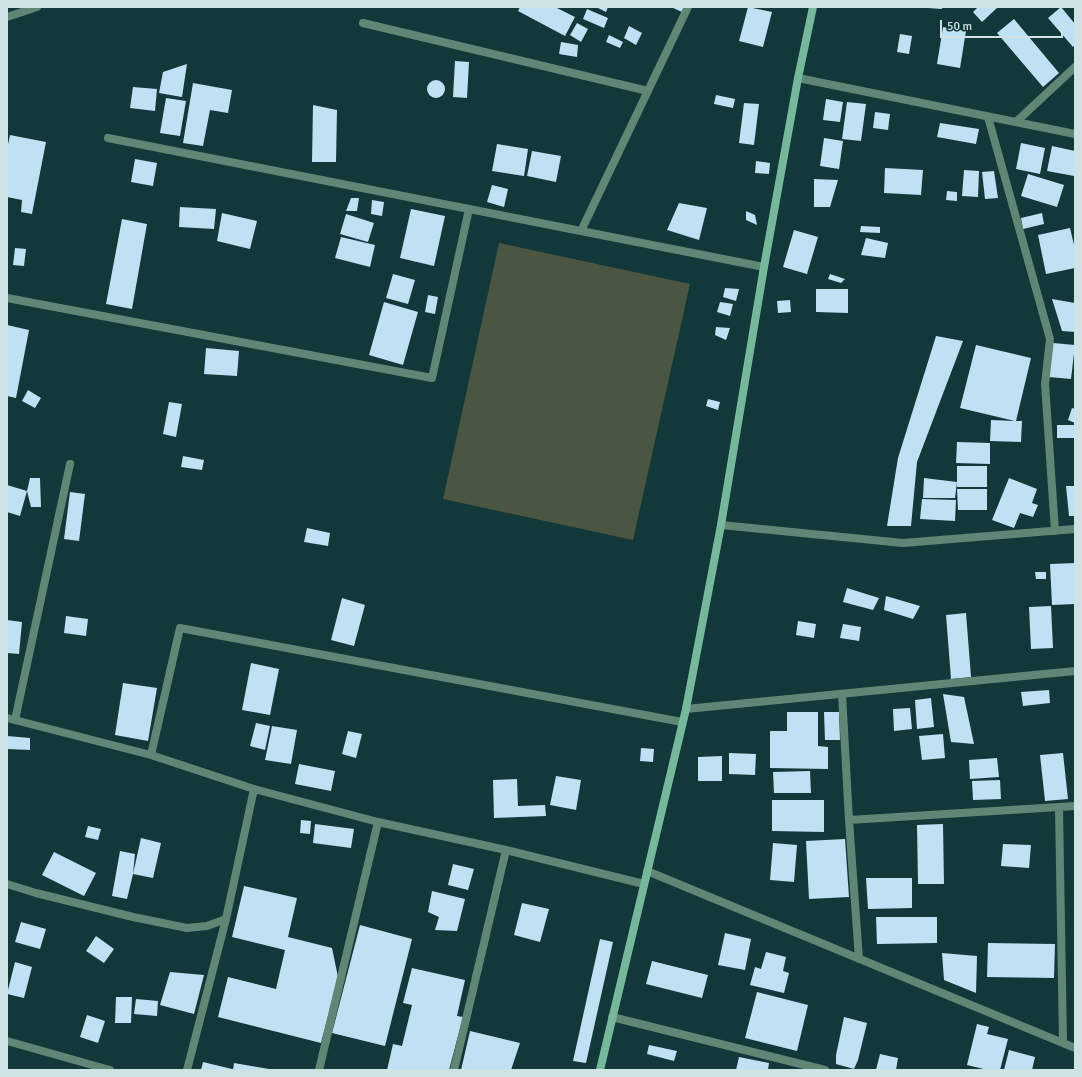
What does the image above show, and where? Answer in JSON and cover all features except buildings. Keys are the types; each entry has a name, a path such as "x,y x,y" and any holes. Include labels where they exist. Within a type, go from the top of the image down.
{"street":[{"path":"7,18 37,7"},
{"path":"581,231 688,7"},
{"path":"600,1070 686,709 721,525 764,267 798,78 813,7"},
{"path":"363,22 648,91"},
{"path":"1016,122 1075,67"},
{"path":"798,78 1075,134"},
{"path":"988,117 1050,339 1045,384 1055,531"},
{"path":"108,138 764,267"},
{"path":"7,298 432,378 469,209"},
{"path":"70,464 11,719 151,755 254,789 378,822 506,850 644,884"},
{"path":"721,525 903,543 1075,529"},
{"path":"151,755 180,628 682,722"},
{"path":"686,709 1075,671"},
{"path":"842,694 858,959"},
{"path":"187,1070 226,919 254,789"},
{"path":"849,820 1075,806"},
{"path":"1059,807 1063,1043"},
{"path":"319,1070 378,822"},
{"path":"454,1070 506,850"},
{"path":"647,871 1075,1048"},
{"path":"7,884 125,916 187,928 207,926 226,919"},
{"path":"612,1017 825,1070"},
{"path":"7,1041 110,1070"}],"green space":[{"path":"499,243 690,284 633,540 443,499"}]}
